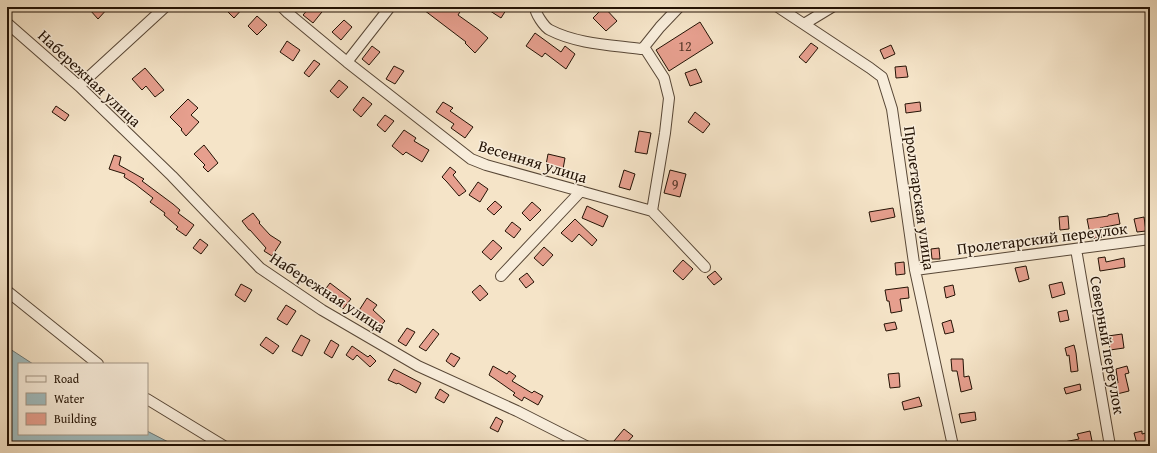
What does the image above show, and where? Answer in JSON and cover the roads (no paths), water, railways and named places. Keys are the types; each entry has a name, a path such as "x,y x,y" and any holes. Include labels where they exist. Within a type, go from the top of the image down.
{"street":[{"path":"79,86 166,7"},
{"name":"Весенняя улица","path":"282,7 347,62 471,159 486,165 652,210"},
{"path":"347,62 390,7"},
{"path":"535,7 535,12 548,29 570,38 641,50 679,7"},
{"name":"Пролетарская улица","path":"778,7 870,68 882,78 886,88 892,109 915,270 953,446"},
{"path":"804,24 832,7"},
{"name":"Набережная улица","path":"7,23 79,86 172,176 260,268 322,310 418,366 586,446"},
{"path":"644,46 664,78 669,98 652,210 705,267"},
{"path":"502,276 581,191"},
{"name":"Пролетарский переулок","path":"915,270 1150,239"},
{"name":"Северный переулок","path":"1076,249 1110,446"},
{"path":"7,291 97,363"},
{"path":"148,401 224,446"}],"water":[{"path":"7,347 31,363 18,363 18,435 148,435 148,432 176,446 7,446"}]}
